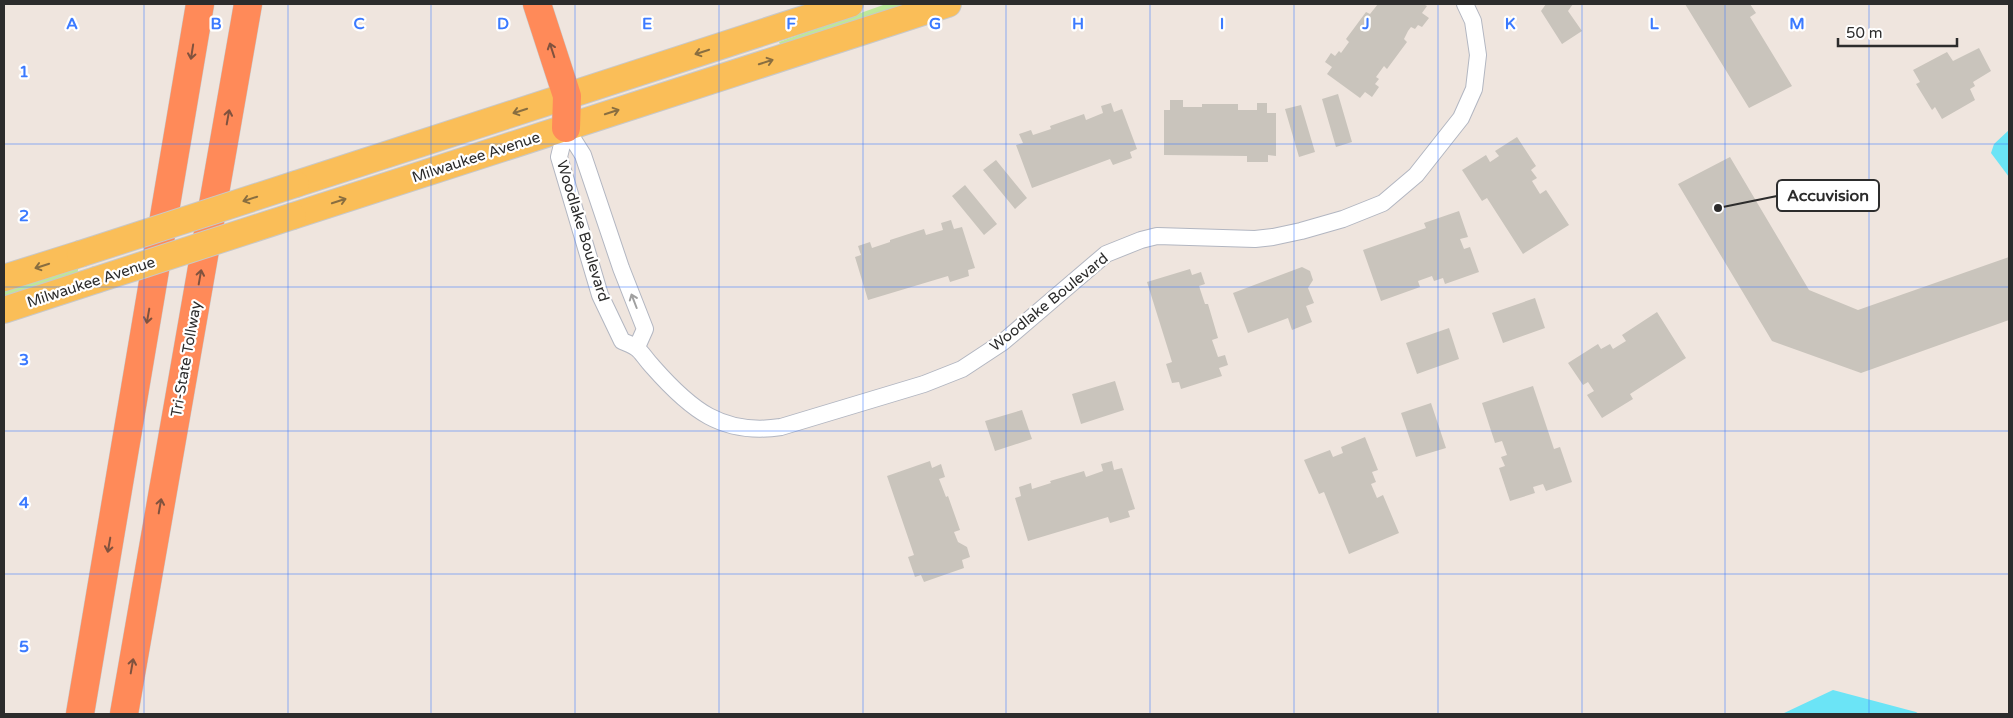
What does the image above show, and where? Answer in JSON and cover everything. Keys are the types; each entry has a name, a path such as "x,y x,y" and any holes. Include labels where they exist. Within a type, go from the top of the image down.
{"highway":[{"path":"80,714 200,4"},
{"name":"Tri-State Tollway","path":"124,714 248,4"},
{"path":"538,4 567,96 566,128"}],"main road":[{"name":"Milwaukee Avenue","path":"4,278 850,4"},
{"name":"Milwaukee Avenue","path":"4,310 948,4"}],"street":[{"name":"Woodlake Boulevard","path":"566,128 559,157 600,295 622,341 638,347 652,367 691,406 701,413 729,425 746,429 766,430 782,427 924,384 962,370 1003,342 1106,254 1141,240 1157,236 1255,239 1273,237 1343,219 1383,202 1416,175 1461,118 1474,90 1478,55 1472,21 1465,4"},
{"name":"Woodlake Boulevard","path":"566,128 583,155 621,268 644,329 638,347"}],"green space":[{"path":"886,4 913,4 781,47 779,42"},
{"path":"79,265 77,275 4,298 4,289"}],"water":[{"path":"2009,130 2009,177 1991,153 1994,144"},
{"path":"1833,690 1916,712 1919,714 1782,714"}],"building":[{"path":"1378,4 1423,4 1427,6 1422,13 1429,18 1422,27 1418,25 1415,29 1411,27 1408,31 1404,39 1407,42 1387,69 1384,66 1376,77 1379,79 1375,84 1379,87 1372,97 1365,92 1360,98 1327,74 1332,67 1325,62 1331,53 1335,56 1339,51 1341,53 1349,42 1346,39 1366,12 1370,14"},
{"path":"1546,4 1573,4 1568,11 1582,31 1562,44 1541,11"},
{"path":"1685,4 1750,4 1756,13 1750,17 1792,86 1749,108"},
{"path":"1979,48 1991,71 1973,82 1975,86 1970,89 1975,100 1942,119 1935,107 1932,110 1916,84 1920,82 1913,70 1947,52 1953,61"},
{"path":"1338,94 1352,142 1336,147 1322,99"},
{"path":"1170,100 1183,100 1183,107 1202,107 1202,104 1238,104 1238,110 1257,110 1257,103 1267,103 1267,113 1276,113 1276,156 1268,155 1268,162 1247,162 1247,156 1164,155 1164,110 1170,110"},
{"path":"1111,103 1114,112 1122,109 1137,149 1130,152 1132,158 1113,165 1110,159 1032,188 1016,145 1023,143 1019,134 1031,130 1033,135 1051,129 1050,126 1084,114 1086,120 1103,113 1101,106"},
{"path":"1301,105 1315,152 1299,157 1285,109"},
{"path":"1517,137 1536,166 1531,170 1537,178 1532,181 1540,194 1546,190 1569,225 1523,254 1487,198 1482,201 1462,170 1486,155 1490,162 1499,156 1495,151"},
{"path":"1730,157 1809,290 1858,310 2009,257 2009,320 1861,373 1772,341 1678,184"},
{"path":"996,160 1027,198 1015,209 983,170"},
{"path":"965,185 997,224 984,235 952,196"},
{"path":"1459,211 1468,237 1460,239 1464,249 1470,247 1479,272 1445,284 1443,278 1434,281 1432,276 1418,281 1420,287 1381,301 1363,250 1426,228 1424,223"},
{"path":"951,220 954,229 962,227 975,268 968,270 969,276 950,282 948,276 868,300 855,257 861,255 858,246 870,242 872,248 924,229 926,235 943,230 941,223"},
{"path":"1302,267 1310,271 1313,280 1308,288 1314,303 1306,306 1312,322 1292,330 1288,318 1248,333 1233,293"},
{"path":"1190,269 1192,275 1201,272 1205,284 1199,286 1205,304 1208,304 1218,338 1212,340 1218,357 1225,355 1228,365 1219,368 1222,376 1181,389 1179,382 1172,383 1166,364 1172,362 1147,282"},
{"path":"1535,298 1545,328 1503,343 1492,313"},
{"path":"1657,312 1686,358 1630,394 1633,399 1602,418 1587,395 1594,391 1588,382 1583,385 1568,363 1598,344 1601,349 1610,344 1613,349 1626,341 1622,335"},
{"path":"1449,328 1459,359 1417,374 1406,343"},
{"path":"1115,381 1124,410 1081,424 1072,394"},
{"path":"1533,386 1554,449 1560,447 1572,482 1546,491 1543,484 1533,487 1535,493 1510,501 1499,468 1505,466 1501,457 1507,455 1502,441 1495,443 1482,403"},
{"path":"1431,403 1446,448 1416,457 1401,413"},
{"path":"1022,410 1032,439 995,451 985,421"},
{"path":"1365,437 1378,470 1372,472 1376,482 1371,484 1377,498 1383,495 1399,533 1349,554 1324,492 1319,494 1304,460 1330,450 1333,457 1343,453 1341,447"},
{"path":"930,461 932,468 941,464 945,477 939,479 946,497 948,496 960,530 954,532 958,542 967,547 970,557 962,560 964,568 924,582 921,575 915,577 908,557 914,555 887,476"},
{"path":"1112,461 1114,470 1122,468 1135,509 1128,511 1130,517 1110,523 1108,517 1028,541 1015,498 1021,496 1019,487 1031,483 1032,489 1051,483 1050,481 1084,471 1086,477 1103,471 1101,464"}],"place":[{"name":"Accuvision","path":"1718,208"}]}
